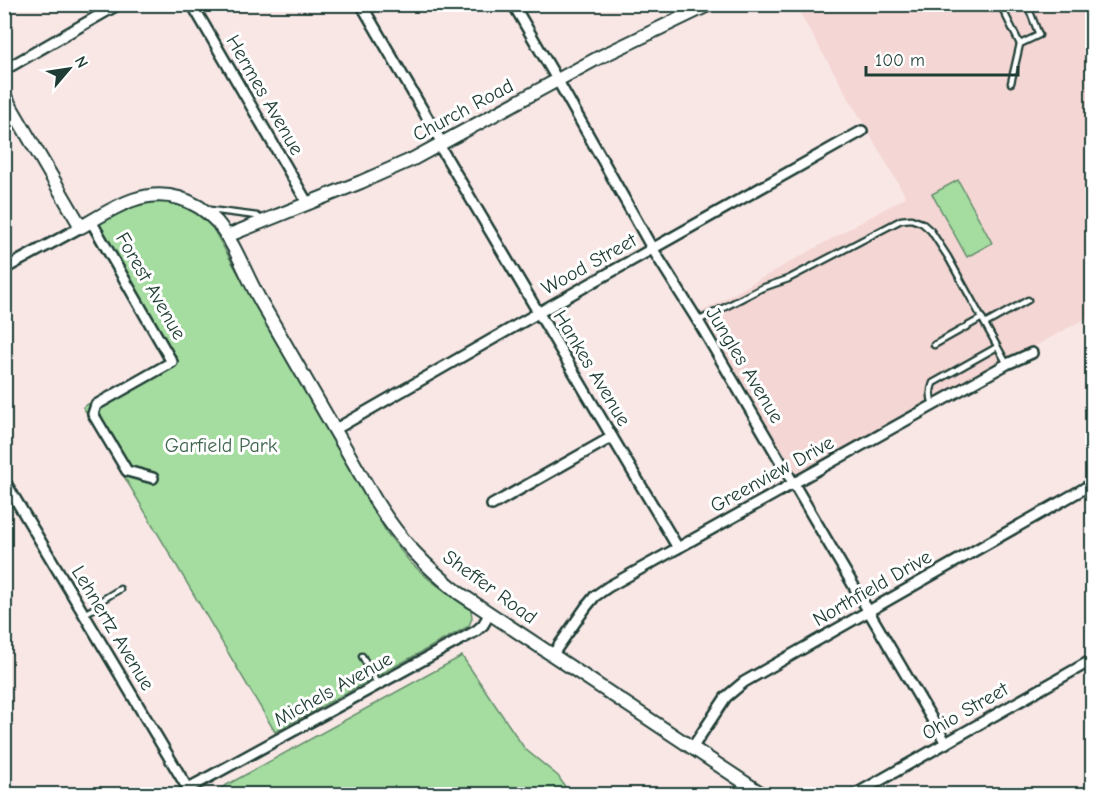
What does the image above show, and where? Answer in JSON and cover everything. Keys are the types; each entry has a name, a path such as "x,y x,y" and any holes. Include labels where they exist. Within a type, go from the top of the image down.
{"street":[{"path":"4,70 119,4"},
{"name":"Hermes Avenue","path":"192,4 308,204"},
{"name":"Hankes Avenue","path":"361,4 538,313 678,548"},
{"name":"Jungles Avenue","path":"513,4 652,248 794,482 946,743"},
{"name":"Church Road","path":"227,236 413,159 690,9 710,4"},
{"name":"Forest Avenue","path":"4,94 172,362 96,405 93,414 127,471 153,478"},
{"name":"Wood Street","path":"334,430 862,131"},
{"path":"4,269 125,203 142,197 156,195 180,198 200,208"},
{"name":"Sheffer Road","path":"200,208 227,236 252,285 383,513 407,545 425,564 459,592 762,795"},
{"name":"Greenview Drive","path":"553,654 595,596 608,587 1007,363 1032,353"},
{"path":"492,505 612,437"},
{"name":"Lehnertz Avenue","path":"4,480 189,792"},
{"name":"Northfield Drive","path":"692,748 734,688 1092,484"},
{"name":"Michels Avenue","path":"189,792 476,631 483,625 490,613"},
{"name":"Ohio Street","path":"856,795 1092,660"}],"lane":[{"path":"1000,4 1020,44 1011,83"},
{"path":"1020,44 1039,35 1027,4"},
{"path":"200,208 257,216 266,221"},
{"path":"698,321 762,288 788,279 901,220 911,219 922,223 931,231 1007,363"},
{"path":"985,324 1028,300"},
{"path":"934,345 982,318"},
{"path":"933,405 930,390 933,382 997,347"},
{"path":"84,614 120,589"},
{"path":"362,656 378,685"}],"shaded area":[{"path":"795,5 1092,5 1092,315 797,476 701,312 906,197"}],"green space":[{"path":"958,180 992,243 967,257 932,194"},
{"name":"Garfield Park","path":"148,201 167,202 191,210 212,227 387,533 410,562 471,610 472,618 469,626 275,732 83,407 165,359 88,229 130,206"},
{"path":"462,656 525,749 558,776 570,794 212,793"}]}
